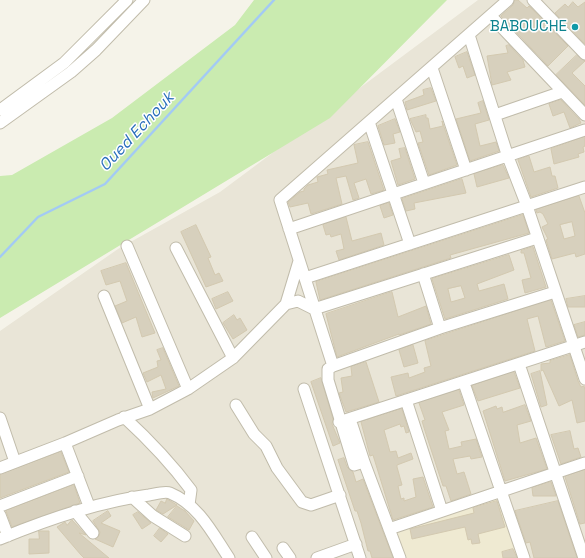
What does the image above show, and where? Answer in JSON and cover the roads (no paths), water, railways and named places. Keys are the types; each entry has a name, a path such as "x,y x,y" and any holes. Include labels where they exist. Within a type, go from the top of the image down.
{"street":[{"path":"0,110 64,63 127,0"},
{"path":"0,123 71,72 96,50 144,0"},
{"path":"333,366 280,200 508,0"},
{"path":"533,0 585,54"},
{"path":"491,16 585,115"},
{"path":"469,35 508,156 585,379"},
{"path":"432,68 466,170"},
{"path":"495,115 562,92"},
{"path":"396,99 424,183"},
{"path":"369,122 410,244"},
{"path":"289,229 585,130"},
{"path":"305,278 526,206 584,189"},
{"path":"286,304 298,301 314,309 537,238"},
{"path":"127,246 188,389"},
{"path":"176,248 233,358"},
{"path":"0,468 65,443 124,417 150,409 188,389 233,358 286,304 299,261"},
{"path":"423,274 440,328"},
{"path":"400,558 364,462 354,465 345,420 327,374 333,366 440,328 555,292"},
{"path":"104,296 150,409"},
{"path":"345,420 585,342"},
{"path":"519,364 584,558"},
{"path":"464,382 524,558"},
{"path":"304,389 360,558"},
{"path":"406,400 442,511"},
{"path":"236,405 254,434 266,446 277,468 302,502 311,505 340,495"},
{"path":"124,417 146,437 176,470 191,490 190,506"},
{"path":"0,418 2,431 15,462"},
{"path":"65,443 89,506"},
{"path":"390,529 585,463"},
{"path":"0,506 78,476"},
{"path":"0,515 4,537 89,506 132,497 169,493 195,509 207,524 229,558"},
{"path":"132,497 153,516 185,536"},
{"path":"75,511 93,533"},
{"path":"252,537 266,558"},
{"path":"317,558 356,544"},
{"path":"283,548 290,558"}],"waterway":[{"name":"Oued Echouk","path":"0,257 38,217 105,184 274,0"}],"place":[{"name":"BABOUCHE","path":"575,27"}]}
